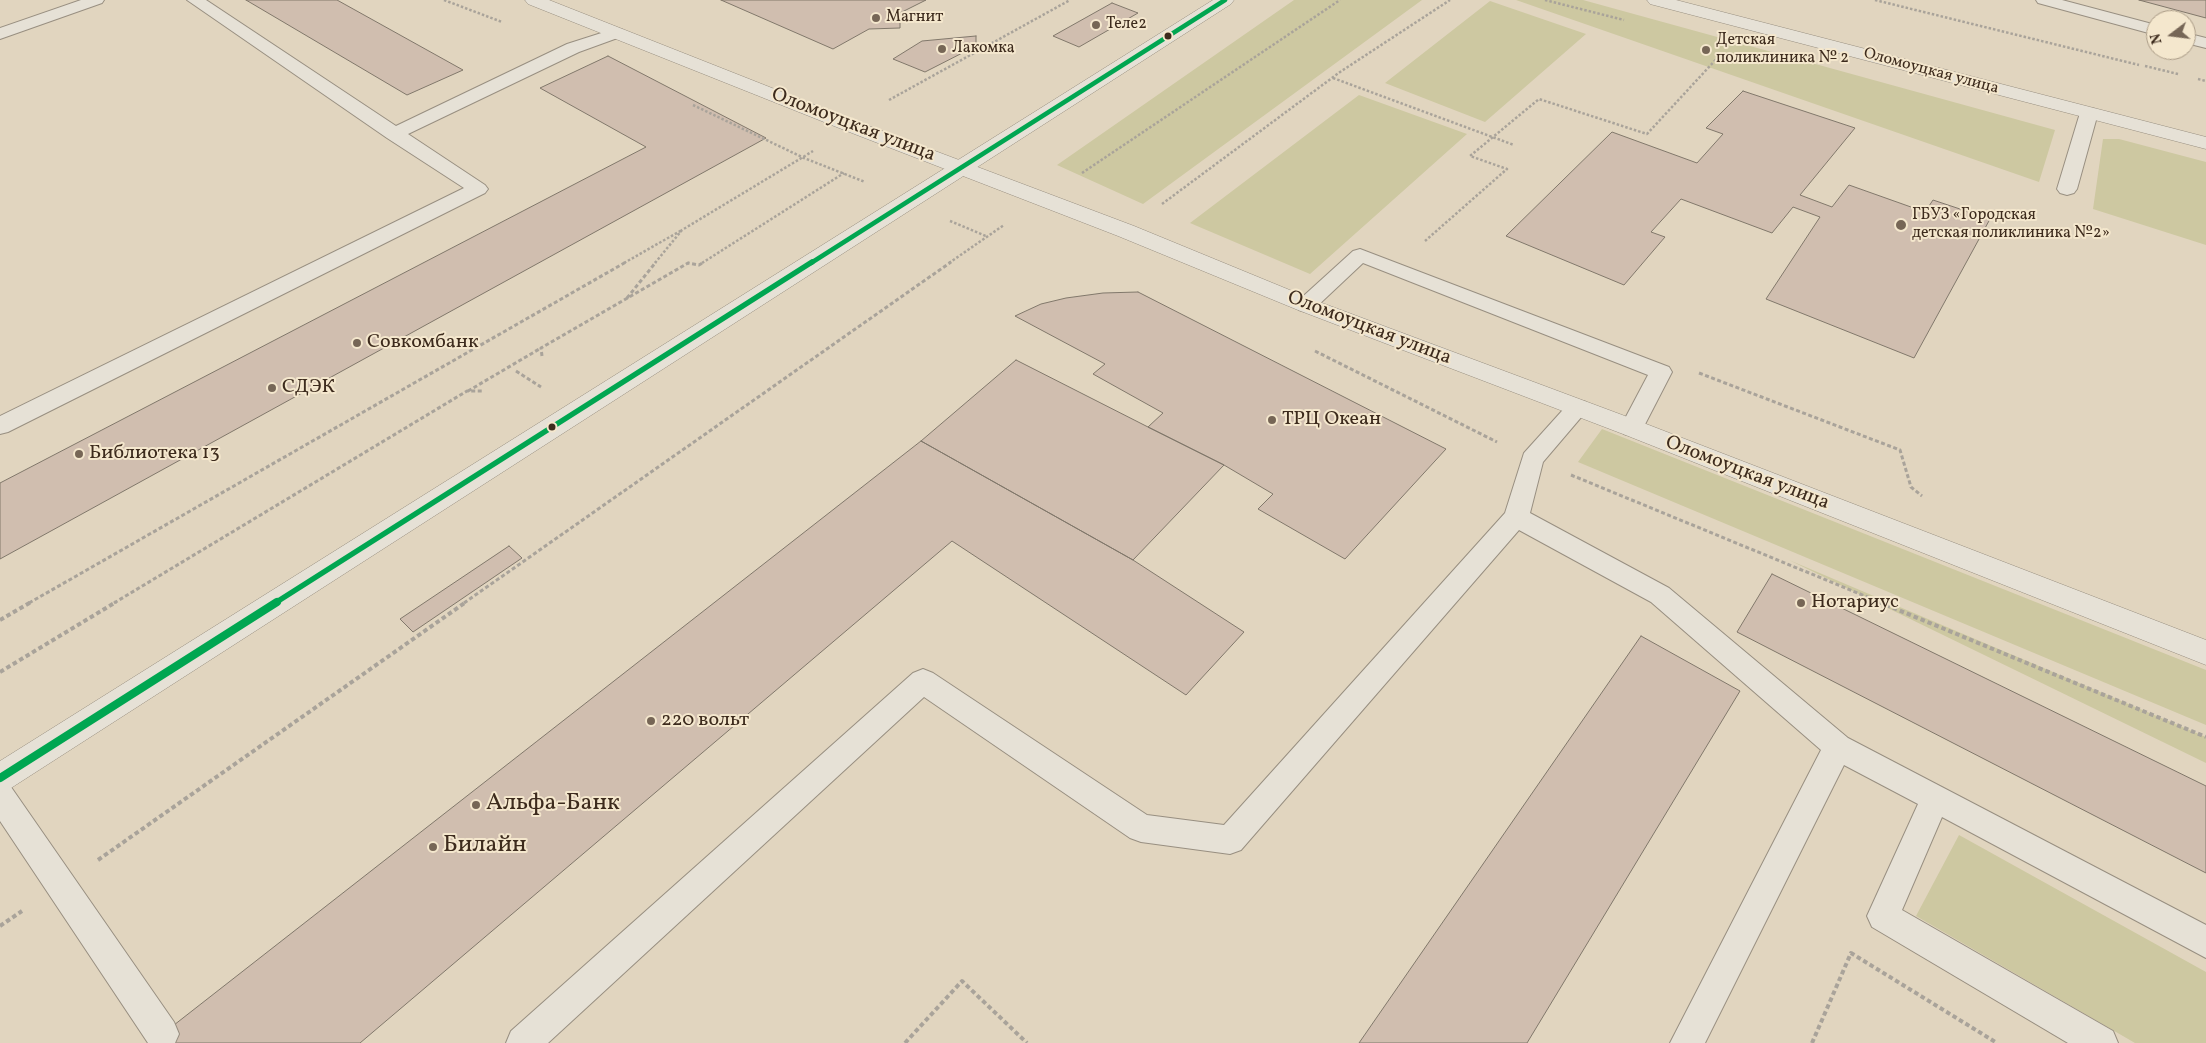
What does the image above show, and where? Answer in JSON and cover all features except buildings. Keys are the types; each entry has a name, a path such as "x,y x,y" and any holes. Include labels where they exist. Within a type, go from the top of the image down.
{"street":[{"name":"Оломоуцкая улица","path":"534,0 846,124 1044,199 1306,305 1632,428 2206,653"},
{"path":"0,778 898,207 964,168 1225,0"},
{"name":"Оломоуцкая улица","path":"1656,0 2206,143"}],"lane":[{"path":"0,34 96,0"},
{"path":"0,426 478,189 195,0"},
{"path":"2044,0 2146,27"},
{"path":"393,134 573,48 617,33"},
{"path":"2067,189 2089,113"},
{"path":"1306,305 1360,255 1660,372 1632,428"},
{"path":"523,1043 923,681 1141,828 1230,840 1516,517 1532,459 1578,408"},
{"path":"1516,517 1660,595 1838,747 2206,942"},
{"path":"1687,1043 1838,747"},
{"path":"0,796 162,1034"},
{"path":"1935,799 1883,916 2101,1043"}],"path":[{"path":"0,620 682,230 804,158 846,124 1070,0"},
{"path":"0,926 986,237 1340,0"},
{"path":"1875,0 2178,74"},
{"path":"1418,246 1507,169 1470,156 1539,99 1647,134 1721,54"},
{"path":"1333,78 1514,145"},
{"path":"2196,79 2206,81"},
{"path":"0,672 467,391 688,263 699,265 845,172"},
{"path":"627,298 682,230"},
{"path":"541,348 542,356"},
{"path":"467,391 484,391"},
{"path":"1812,1043 1851,953 1997,1043"},
{"path":"905,1043 962,981 1027,1043"}],"shaded area":[{"path":"1294,0 1422,0 1143,204 1057,165"},
{"path":"1516,0 1583,0 2055,130 2039,182"},
{"path":"1490,1 1586,34 1485,122 1385,83"},
{"path":"1359,95 1467,134 1310,274 1190,223"},
{"path":"2103,139 2119,139 2206,162 2206,245 2093,209"},
{"path":"1602,429 2206,670 2206,725 1578,462"},
{"path":"1789,560 2206,737 2206,763"},
{"path":"1959,835 2206,972 2206,1043 2135,1043 1916,916"}],"transit line":[{"path":"0,778 1225,0"}],"place":[{"name":"Магнит","path":"876,18"},
{"name":"Теле2","path":"1096,25"},
{"name":"Лакомка","path":"942,49"},
{"name":"Детская поликлиника № 2","path":"1706,50"},
{"name":"ГБУЗ «Городская детская поликлиника №2»","path":"1901,225"},
{"name":"Совкомбанк","path":"357,343"},
{"name":"СДЭК","path":"272,388"},
{"name":"ТРЦ Океан","path":"1272,420"},
{"name":"Библиотека 13","path":"79,454"},
{"name":"Нотариус","path":"1801,603"},
{"name":"220 вольт","path":"651,721"},
{"name":"Альфа-Банк","path":"476,805"},
{"name":"Билайн","path":"433,847"}]}
